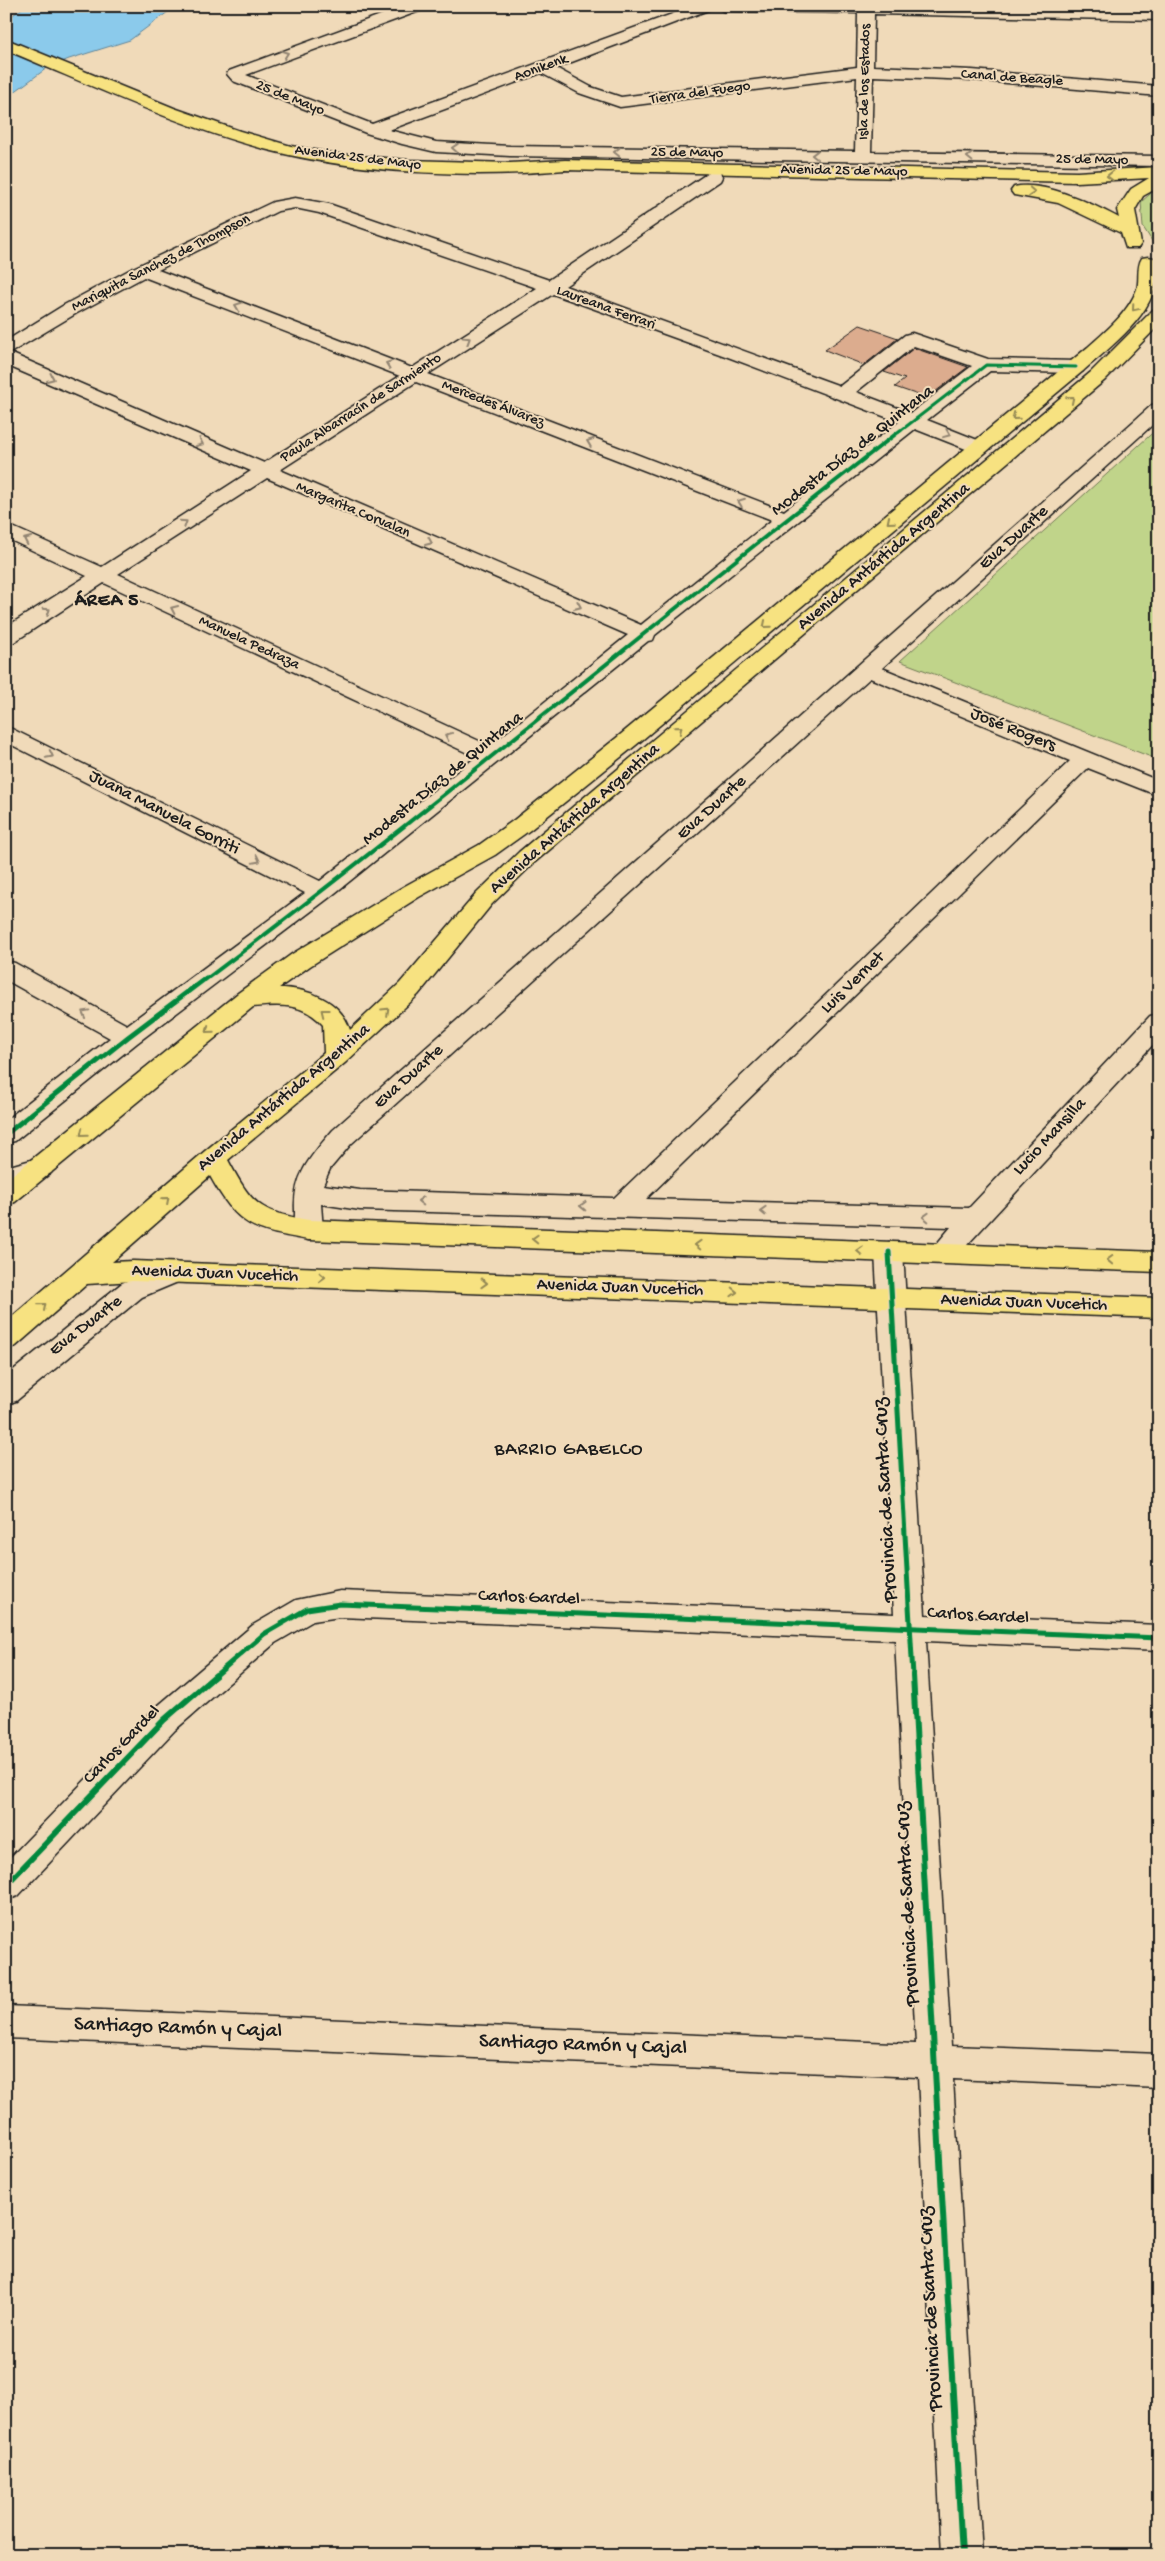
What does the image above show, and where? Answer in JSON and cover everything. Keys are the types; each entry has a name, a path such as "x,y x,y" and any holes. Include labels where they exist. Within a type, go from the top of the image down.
{"main road":[{"name":"Avenida 25 de Mayo","path":"6,44 192,119 269,145 312,155 371,163 529,169 554,173 937,183 1047,193 1071,200 1128,230"},
{"name":"Avenida 25 de Mayo","path":"529,169 565,165 1076,177 1118,176 1159,172"},
{"path":"1154,265 1132,243 1128,230 1126,210 1136,193 1159,179"},
{"name":"Avenida Antártida Argentina","path":"6,1195 247,999 302,960 411,892 487,850 522,825 635,734 1076,367 1115,330 1140,302 1154,265"},
{"name":"Avenida Antártida Argentina","path":"6,1338 214,1158 337,1056 409,989 484,899 527,857 1098,376 1159,314"},
{"path":"247,999 280,995 297,996 312,1002 330,1015 337,1029 337,1056"},
{"path":"214,1158 234,1197 249,1214 274,1225 309,1230 1159,1262"},
{"name":"Avenida Juan Vucetich","path":"80,1274 132,1270 1159,1308"}],"street":[{"name":"25 de Mayo","path":"420,6 239,70 235,74 239,78 372,130 436,147 1159,161"},
{"name":"Aonikenk","path":"372,130 709,6"},
{"path":"723,6 909,8 1159,15"},
{"name":"Isla de los Estados","path":"863,156 866,8"},
{"name":"Tierra del Fuego","path":"542,67 591,93 620,102 866,71"},
{"name":"Canal de Beagle","path":"866,71 981,76 1159,90"},
{"name":"Paula Albarracín de Sarmiento","path":"6,637 550,287 714,177"},
{"name":"Laureana Ferrari","path":"295,203 324,208 550,287 841,394 978,447"},
{"name":"Mariquita Sanchez de Thompson","path":"6,349 47,321 113,283 273,207 295,203"},
{"name":"Mercedes Álvarez","path":"143,270 786,519"},
{"path":"841,394 912,338 986,365 1076,367"},
{"name":"Margarita Corvalan","path":"6,358 645,635"},
{"name":"Modesta Díaz de Quintana","path":"6,1134 128,1037 322,892 645,635 786,519 915,422 986,365"},
{"name":"Eva Duarte","path":"309,1230 306,1192 318,1165 342,1137 868,670 1159,408"},
{"name":"Manuela Pedraza","path":"6,530 493,756"},
{"name":"José Rogers","path":"868,670 1159,789"},
{"name":"Juana Manuela Gorriti","path":"6,733 322,892"},
{"name":"Luis Vernet","path":"621,1207 1085,759"},
{"path":"6,969 128,1037"},
{"name":"Lucio Mansilla","path":"942,1253 1159,1022"},
{"path":"6,1177 42,1166"},
{"path":"306,1192 360,1200 974,1218"},
{"name":"Provincia de Santa Cruz","path":"889,1252 962,2555"},
{"name":"Eva Duarte","path":"6,1393 56,1350 132,1290 175,1272"},
{"name":"Carlos Gardel","path":"6,1885 164,1720 264,1634 307,1609 340,1604 1159,1638"},
{"name":"Santiago Ramón y Cajal","path":"6,2022 1159,2070"}],"green space":[{"path":"1159,186 1159,252 1143,227 1141,202"},
{"path":"1159,427 1159,760 900,661"}],"water":[{"path":"25,6 176,6 130,40 47,68 6,98 6,20"}],"building":[{"path":"860,325 898,338 864,365 825,350"},
{"path":"914,348 968,367 927,398 895,387 905,379 884,372"}],"cycle path":[{"path":"6,1134 128,1037 322,892 786,519 986,365 1076,367"},
{"path":"889,1252 962,2555"},
{"path":"6,1885 164,1720 264,1634 307,1609 340,1604 1159,1638"}],"district":[{"name":"ÁREA 5","path":"107,601"},
{"name":"BARRIO GABELCO","path":"569,1450"}]}
